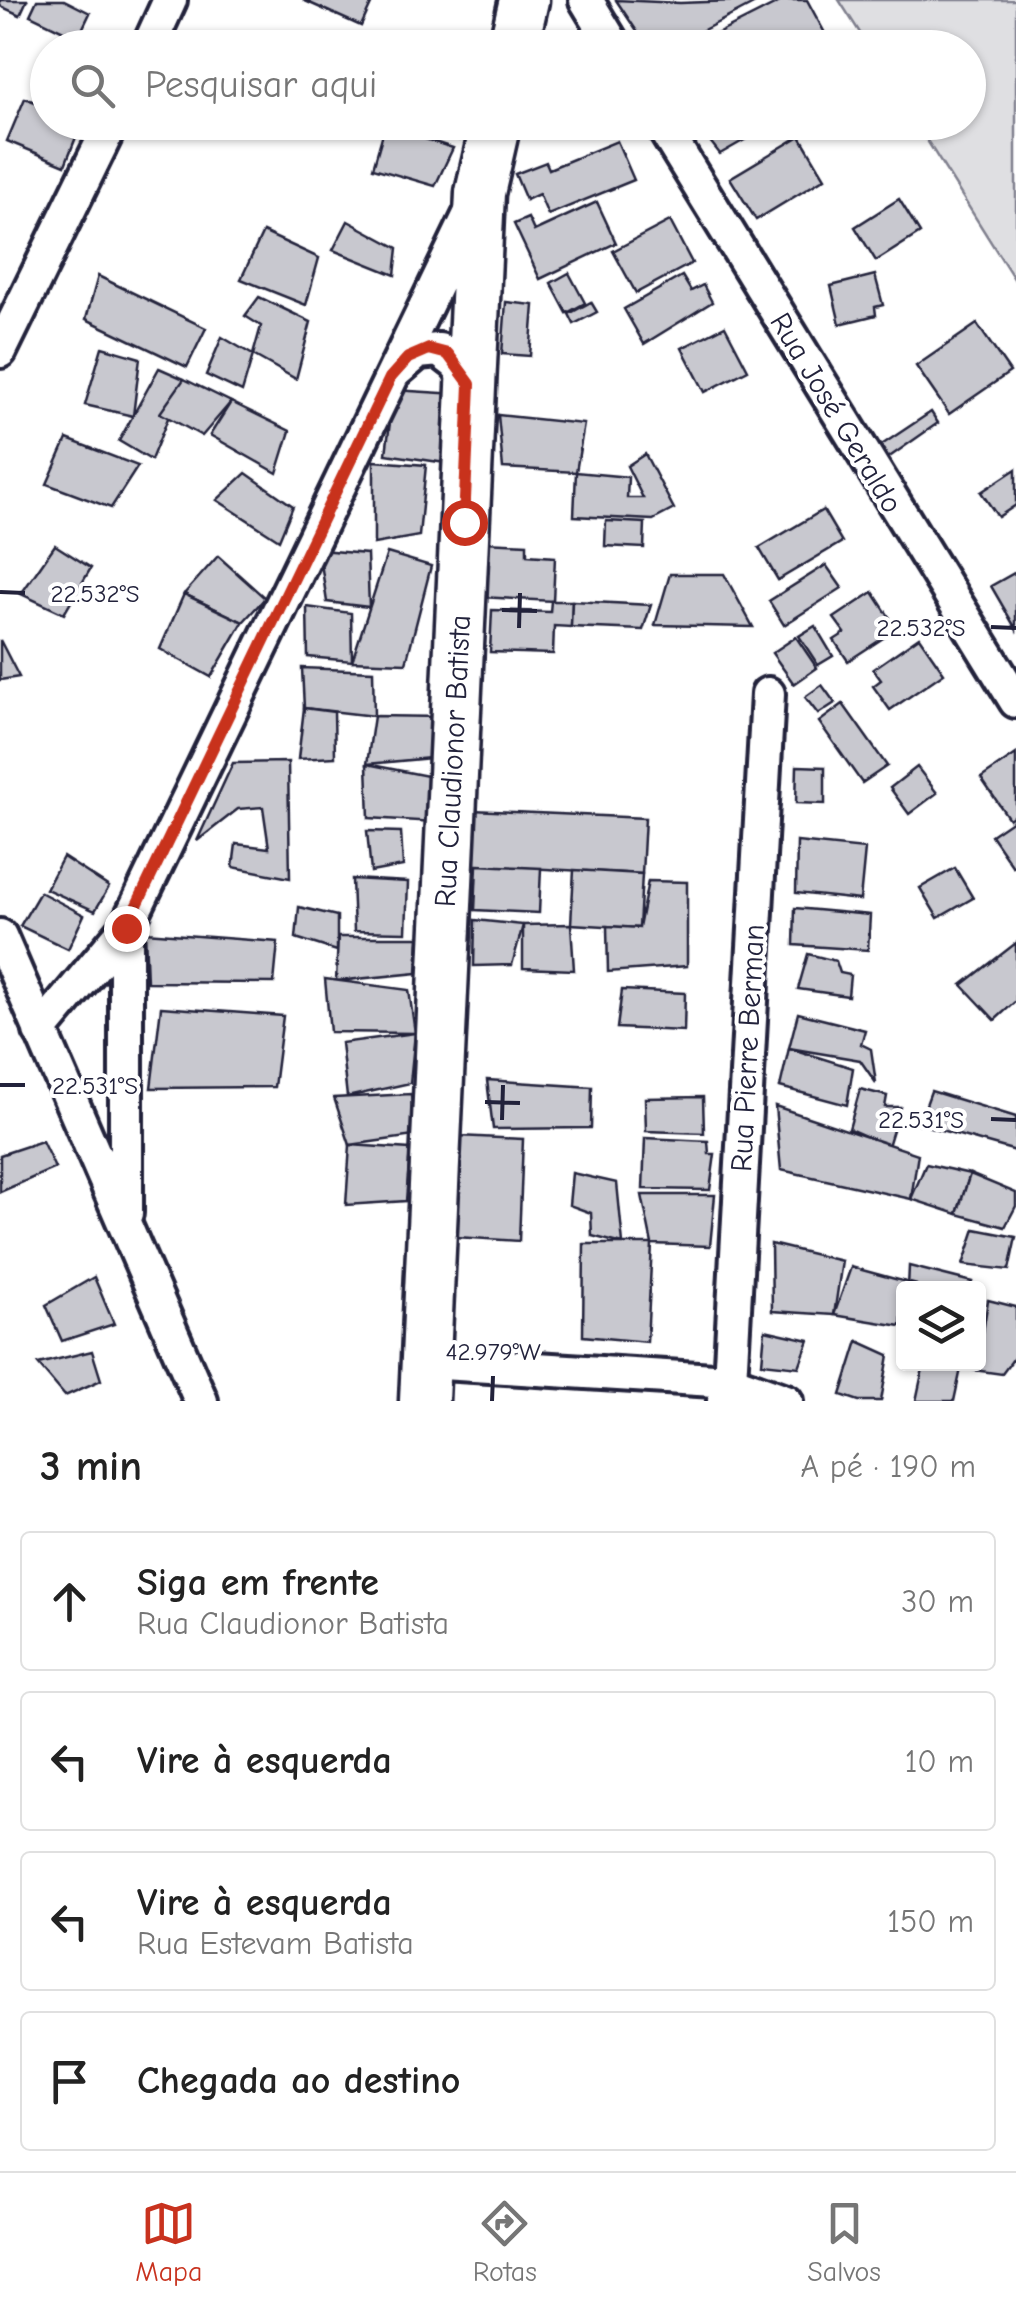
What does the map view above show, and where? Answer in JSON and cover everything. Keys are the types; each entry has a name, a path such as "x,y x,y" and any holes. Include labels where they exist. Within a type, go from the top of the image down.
{"main road":[{"path":"517,30 524,0"},
{"name":"Rua Claudionor Batista","path":"425,1381 480,192 492,140"}],"street":[{"path":"156,30 170,0"},
{"path":"586,0 604,30"},
{"path":"0,351 103,140"},
{"name":"Rua José Geraldo","path":"671,140 1016,701"},
{"path":"40,1031 126,928 480,192"},
{"path":"390,378 408,358 429,349 448,354 470,384"},
{"name":"Rua Pierre Berman","path":"727,1391 768,694"},
{"path":"126,928 126,1229"},
{"path":"0,936 201,1401"},
{"path":"425,1381 727,1391 786,1401"}],"shaded area":[{"path":"839,0 1016,0 1016,282 927,140 986,140 986,30 858,30"}],"building":[{"path":"0,0 27,0 20,15 0,6"},
{"path":"37,0 64,0 90,13 82,30 61,30 30,15"},
{"path":"303,0 373,0 361,26"},
{"path":"616,0 761,0 704,30 636,30"},
{"path":"784,0 807,0 823,30 725,30"},
{"path":"25,98 30,100 30,140 75,140 65,165 7,141"},
{"path":"381,140 428,140 453,148 435,186 373,168"},
{"path":"709,140 744,140 720,154"},
{"path":"793,140 802,140 825,178 756,220 730,178"},
{"path":"617,141 634,180 548,215 539,194 526,200 515,174 546,162 549,169"},
{"path":"899,199 920,233 876,261 855,227"},
{"path":"597,202 616,243 540,279 514,224 528,218 534,231"},
{"path":"348,221 398,248 395,275 333,250"},
{"path":"670,221 692,263 636,293 613,251"},
{"path":"263,232 319,258 306,305 241,279"},
{"path":"569,273 585,303 567,313 551,283"},
{"path":"875,275 883,305 875,307 876,315 840,324 831,286"},
{"path":"98,276 206,328 187,367 86,319"},
{"path":"682,276 691,291 703,285 712,302 644,344 624,309"},
{"path":"259,297 311,322 296,379 253,355 261,326 245,316"},
{"path":"506,302 534,305 530,356 502,354"},
{"path":"591,302 597,312 574,324 569,314"},
{"path":"977,324 1010,372 949,414 916,366"},
{"path":"725,326 748,370 705,392 682,348"},
{"path":"222,337 253,355 242,392 206,375"},
{"path":"102,347 140,358 133,416 85,405"},
{"path":"159,368 184,379 151,460 119,441"},
{"path":"184,379 231,402 202,436 160,413"},
{"path":"394,390 457,394 452,464 386,454"},
{"path":"231,402 290,431 277,473 210,435"},
{"path":"931,412 938,423 888,458 880,446"},
{"path":"498,415 584,424 576,472 503,468"},
{"path":"67,439 138,466 111,508 47,484"},
{"path":"645,454 674,509 653,520 574,516 576,472 628,477 627,498 643,498 627,466"},
{"path":"374,461 426,465 419,536 374,544"},
{"path":"1016,469 1016,505 998,517 981,492"},
{"path":"246,473 293,506 279,540 217,500"},
{"path":"823,510 842,542 778,580 759,548"},
{"path":"606,521 645,523 644,548 605,546"},
{"path":"484,542 527,544 527,555 555,557 553,601 481,597"},
{"path":"55,545 91,568 64,614 21,594"},
{"path":"319,550 367,554 369,607 327,602"},
{"path":"387,553 431,566 406,663 352,661"},
{"path":"218,556 265,598 243,622 184,594"},
{"path":"826,565 842,588 784,625 769,601"},
{"path":"1016,572 1016,629 991,586"},
{"path":"670,574 724,574 753,627 655,625"},
{"path":"873,592 897,629 848,661 834,640 845,633 834,618"},
{"path":"184,594 243,622 211,677 160,649"},
{"path":"551,601 572,601 571,627 554,626 553,654 490,652 492,610 550,612"},
{"path":"572,601 651,605 643,630 571,627"},
{"path":"307,607 351,613 352,661 308,657"},
{"path":"815,626 833,656 818,665 799,636"},
{"path":"796,637 817,668 794,684 772,653"},
{"path":"919,637 944,673 890,710 873,686 881,680 873,669"},
{"path":"0,640 19,677 0,680"},
{"path":"302,668 373,671 374,716 304,708"},
{"path":"822,685 835,703 818,714 805,697"},
{"path":"843,704 887,766 862,783 819,722"},
{"path":"304,708 334,712 335,757 298,759"},
{"path":"374,716 442,717 441,757 367,764"},
{"path":"1016,754 1016,814 1009,819 981,778"},
{"path":"288,762 290,878 233,867 236,844 269,848 263,807 238,809 197,841 233,763"},
{"path":"367,764 433,777 434,822 369,818"},
{"path":"797,766 825,767 825,804 796,803"},
{"path":"917,767 937,793 909,814 890,788"},
{"path":"472,810 645,818 642,874 470,865"},
{"path":"1016,818 1016,865 1013,867 991,835"},
{"path":"367,831 401,832 403,866 371,872"},
{"path":"797,842 865,849 860,900 796,893"},
{"path":"63,857 109,887 95,911 46,889"},
{"path":"477,865 541,868 539,913 475,910"},
{"path":"955,868 973,898 938,918 920,888"},
{"path":"574,870 642,874 639,928 571,924"},
{"path":"352,879 408,882 406,932 354,931"},
{"path":"648,881 687,882 687,966 608,972 607,926 639,928"},
{"path":"40,892 84,915 68,949 20,926"},
{"path":"299,907 337,916 337,951 296,938"},
{"path":"795,908 870,915 868,950 794,945"},
{"path":"475,920 523,925 512,965 474,966"},
{"path":"571,924 574,970 523,968 523,925"},
{"path":"145,932 278,942 274,983 147,982"},
{"path":"338,937 419,937 417,973 336,981"},
{"path":"1016,943 1016,1001 995,1020 962,985"},
{"path":"808,954 836,961 840,973 850,975 848,996 798,989"},
{"path":"325,979 409,990 415,1033 330,1032"},
{"path":"622,990 685,993 684,1031 617,1028"},
{"path":"161,1007 283,1016 274,1087 151,1088"},
{"path":"798,1013 865,1030 861,1044 871,1049 876,1083 860,1060 789,1048"},
{"path":"415,1033 410,1083 347,1097 341,1043"},
{"path":"789,1048 853,1068 847,1105 780,1087"},
{"path":"487,1080 592,1087 591,1128 493,1129"},
{"path":"860,1089 887,1096 885,1107 900,1107 888,1146 849,1129"},
{"path":"931,1091 1016,1117 1016,1151 919,1124"},
{"path":"411,1094 414,1136 350,1145 334,1098"},
{"path":"703,1097 704,1133 646,1131 645,1098"},
{"path":"775,1106 918,1154 911,1199 781,1170"},
{"path":"458,1136 523,1139 519,1241 456,1237"},
{"path":"645,1138 708,1141 709,1154 715,1154 710,1190 643,1189"},
{"path":"42,1141 55,1168 0,1192 0,1155"},
{"path":"350,1145 410,1149 406,1201 346,1205"},
{"path":"926,1164 970,1174 957,1214 911,1199"},
{"path":"572,1173 617,1183 623,1244 592,1236 591,1213 569,1205"},
{"path":"970,1174 1016,1193 1016,1206 1005,1227 957,1214"},
{"path":"642,1195 715,1195 710,1246 652,1244"},
{"path":"975,1229 1016,1237 1009,1270 963,1265"},
{"path":"584,1244 652,1244 647,1342 583,1336"},
{"path":"771,1244 842,1261 834,1315 772,1311"},
{"path":"909,1266 968,1281 908,1281"},
{"path":"851,1267 902,1281 896,1281 896,1325 834,1315"},
{"path":"94,1277 114,1324 62,1341 46,1305"},
{"path":"988,1300 1016,1307 1016,1355 1002,1374 981,1371 986,1371"},
{"path":"765,1330 809,1340 799,1367 762,1363"},
{"path":"858,1341 889,1355 881,1401 859,1401 841,1395"},
{"path":"92,1351 101,1380 65,1396 38,1364"},
{"path":"922,1371 960,1371 954,1401 916,1401"}],"route":[{"path":"126,928 390,378 408,358 429,349 448,354 470,384 464,522"}]}
